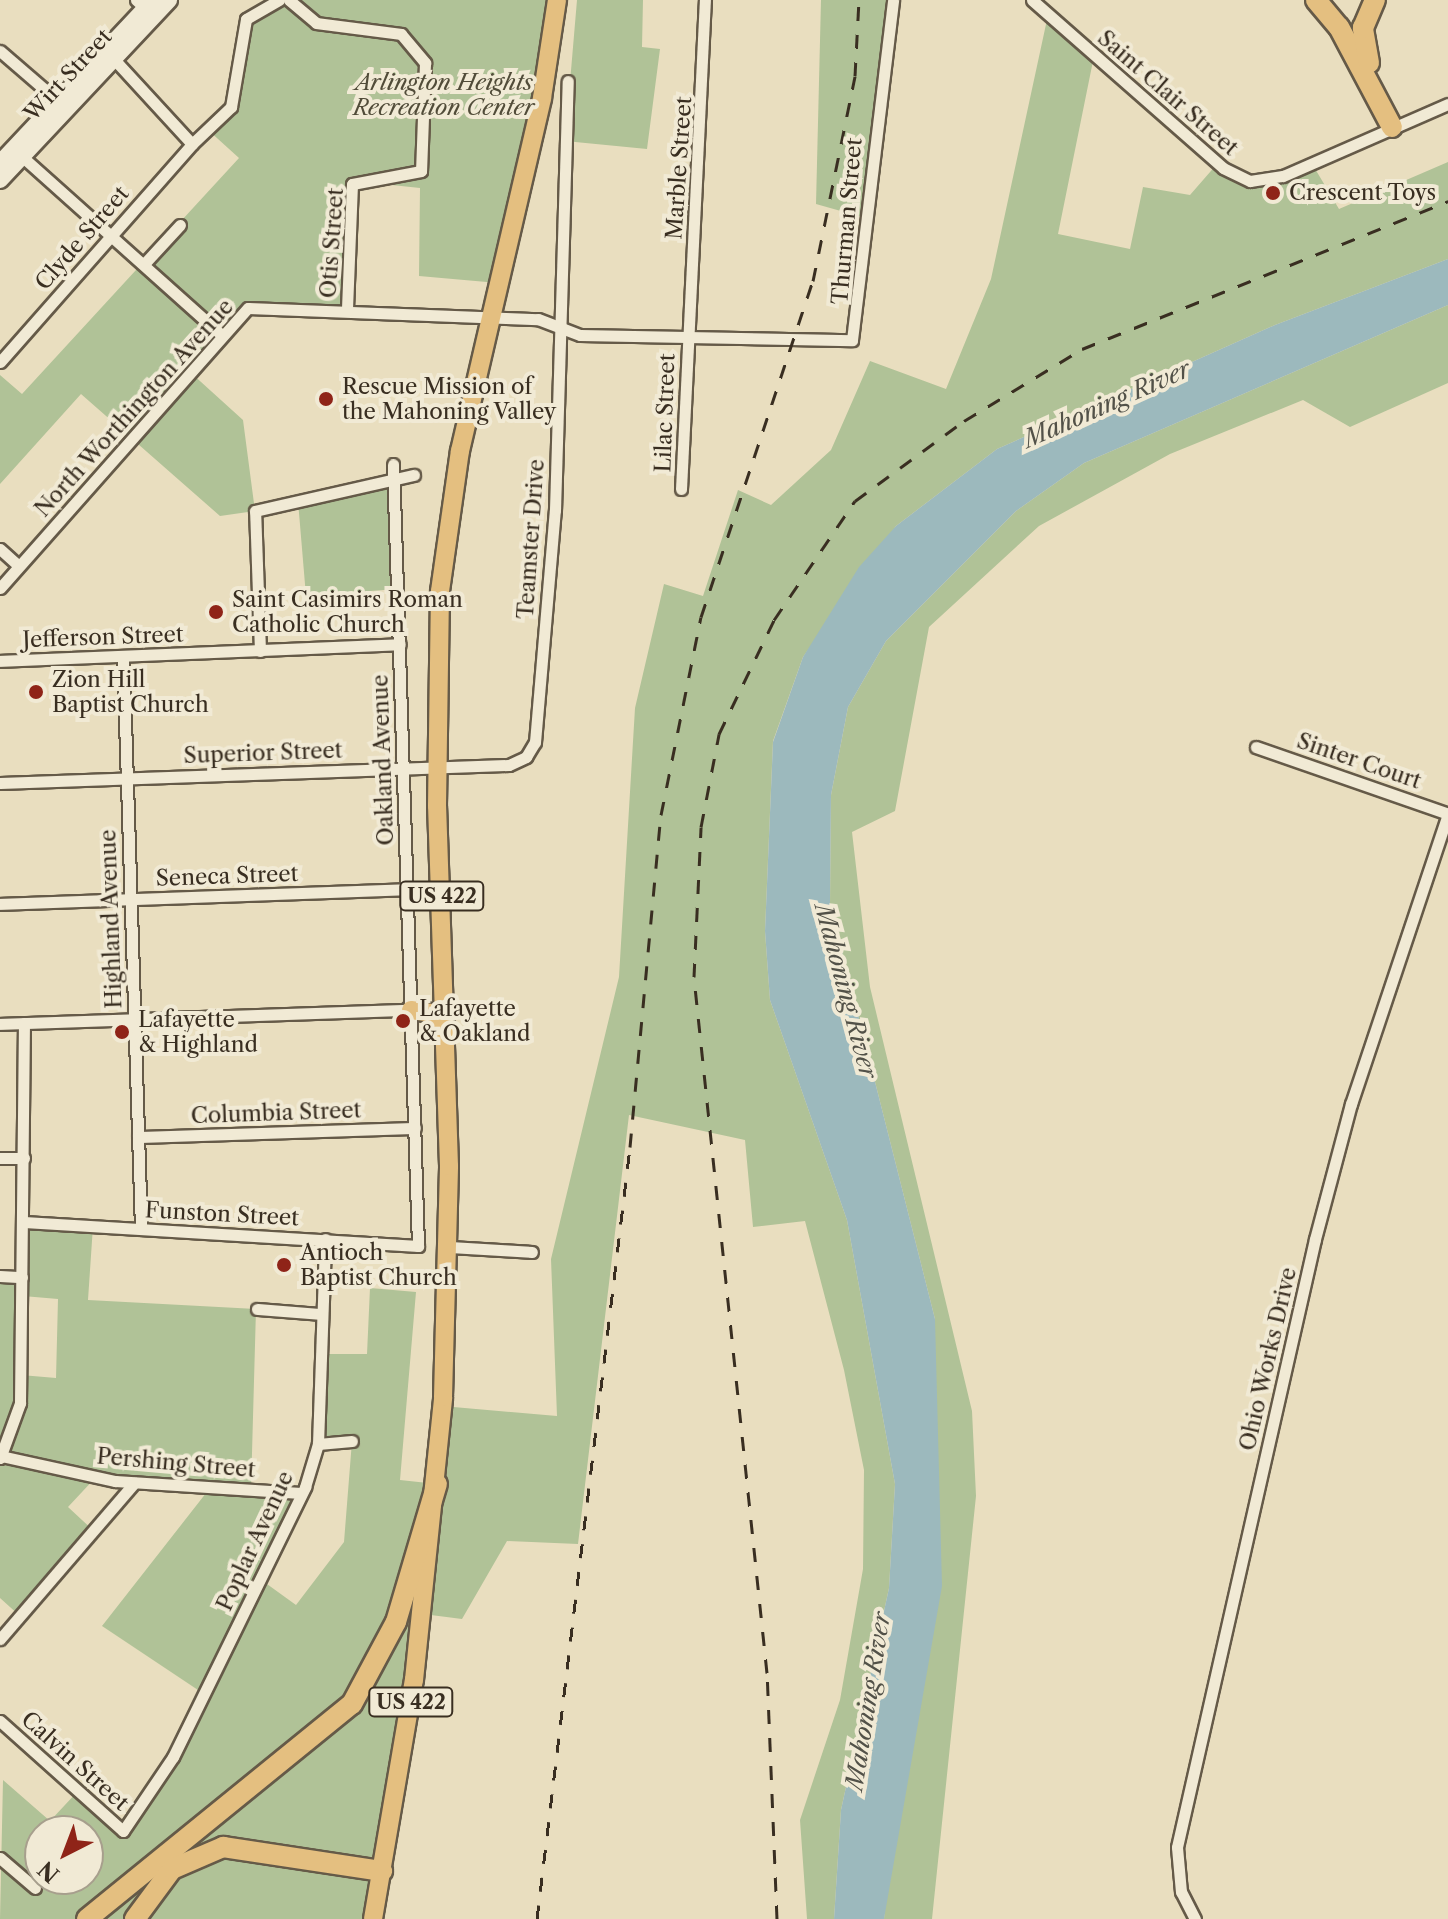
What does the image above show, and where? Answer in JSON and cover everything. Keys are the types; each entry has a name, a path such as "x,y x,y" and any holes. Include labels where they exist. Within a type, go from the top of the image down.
{"highway":[{"path":"1316,0 1339,27 1392,127"},
{"path":"1375,0 1363,39 1392,127"},
{"path":"87,1919 352,1704 396,1622 437,1484"},
{"path":"135,1919 172,1869 223,1847 382,1871"}],"main road":[{"name":"Wirt Street","path":"0,163 18,152 169,0"},
{"name":"Wirt Street","path":"0,180 58,101 145,3"},
{"name":"US 422","path":"373,1919 437,1484 450,1247 437,767 445,543 555,4"},
{"path":"411,1010 433,1013 446,1026"}],"street":[{"name":"Clyde Street","path":"0,362 192,142 231,107 246,19 279,0"},
{"name":"Otis Street","path":"289,0 316,23 401,34 425,63 421,171 352,184 347,311"},
{"name":"Marble Street","path":"688,338 705,0"},
{"name":"Thurman Street","path":"855,336 893,0"},
{"name":"Saint Clair Street","path":"1032,0 1244,180 1283,176 1392,127"},
{"path":"0,51 58,101"},
{"path":"113,58 192,142"},
{"name":"Teamster Drive","path":"526,757 535,742 553,540 568,81"},
{"path":"1392,127 1448,104"},
{"path":"18,152 222,335"},
{"path":"144,264 180,225"},
{"name":"North Worthington Avenue","path":"0,588 248,308 490,317 560,327 580,335 794,342 855,336"},
{"name":"Lilac Street","path":"681,489 688,338"},
{"name":"Oakland Avenue","path":"393,464 418,1246"},
{"path":"260,651 255,511 414,475"},
{"path":"0,549 19,566"},
{"name":"Jefferson Street","path":"0,661 400,644"},
{"name":"Highland Avenue","path":"123,656 141,1229"},
{"name":"Sinter Court","path":"1256,747 1448,814"},
{"name":"Superior Street","path":"0,783 437,767 526,757"},
{"name":"Ohio Works Drive","path":"1195,1919 1181,1892 1177,1847 1312,1253 1351,1104 1448,814"},
{"name":"Seneca Street","path":"0,904 407,889"},
{"path":"0,1024 411,1010"},
{"path":"1,1457 19,1413 24,1222 24,1023"},
{"name":"Columbia Street","path":"138,1137 415,1128"},
{"path":"0,1158 24,1158"},
{"name":"Funston Street","path":"24,1222 418,1246"},
{"name":"Poplar Avenue","path":"123,1831 173,1757 301,1493 318,1444 320,1314 325,1239"},
{"path":"450,1247 532,1252"},
{"path":"0,1276 22,1277"},
{"path":"257,1309 320,1314"},
{"path":"318,1444 352,1441"},
{"name":"Pershing Street","path":"1,1457 134,1483 301,1493"},
{"path":"0,1639 134,1483"},
{"name":"Calvin Street","path":"0,1721 123,1831"},
{"path":"0,1858 24,1879"}],"green space":[{"name":"Arlington Heights Recreation Center","path":"279,0 553,0 498,283 419,276 420,188 354,181 347,311 248,308 190,372 243,420 255,511 220,516 81,394 0,484 0,375 22,394 239,158 207,129 231,107 242,28"},
{"path":"577,0 643,0 642,47 660,49 647,149 565,141"},
{"path":"821,0 893,0 862,217 816,204"},
{"path":"1048,15 1094,56 1058,234 1130,249 1143,187 1190,195 1217,164 1250,181 1311,162 1339,209 1448,162 1448,259 1275,325 997,449 896,526 803,657 773,741 765,931 770,1000 847,1220 895,1484 889,1588 841,1810 834,1919 807,1919 800,1820 840,1700 863,1569 864,1470 844,1370 805,1221 753,1227 745,1140 629,1115 578,1544 507,1541 462,1619 423,1614 373,1919 96,1919 341,1707 79,1919 0,1919 3,1780 43,1815 24,1815 24,1895 104,1895 104,1815 56,1815 78,1791 123,1831 173,1757 204,1694 102,1626 210,1488 96,1477 68,1507 96,1533 20,1616 0,1598 0,1276 22,1276 24,1222 93,1226 88,1300 256,1309 251,1489 301,1493 260,1579 296,1605 344,1542 352,1441 318,1444 318,1354 367,1354 370,1288 416,1292 400,1480 437,1484 442,1406 557,1416 551,1259 619,977 635,708 664,584 703,596 738,490 771,505 831,450 870,361 946,389 991,279","holes":["23,1296 58,1299 56,1378 21,1375"]},
{"path":"1448,305 1448,383 1350,427 1303,400 1170,454 1039,526 929,627 895,811 852,832 870,987 972,1411 976,1496 932,1919 884,1919 935,1319 830,904 831,795 848,707 886,641 1016,511 1084,463"},
{"path":"393,479 397,589 306,596 298,501"}],"water":[{"name":"Mahoning River","path":"1448,259 1448,305 1084,463 1016,511 886,641 848,707 831,795 830,904 935,1319 942,1586 884,1919 834,1919 841,1810 889,1588 895,1484 847,1220 770,1000 765,931 773,742 803,657 859,567 896,526 997,449 1275,325"}],"railway":[{"path":"537,1919 630,1147 661,815 701,617 813,281 855,76 859,0"},
{"path":"777,1919 767,1673 694,977 701,827 719,734 774,620 855,501 964,421 1082,349 1448,201"}],"place":[{"name":"Crescent Toys","path":"1273,193"},
{"name":"Rescue Mission of the Mahoning Valley","path":"326,399"},
{"name":"Saint Casimirs Roman Catholic Church","path":"216,612"},
{"name":"Zion Hill Baptist Church","path":"36,692"},
{"name":"Lafayette & Oakland","path":"403,1021"},
{"name":"Lafayette & Highland","path":"122,1032"},
{"name":"Antioch Baptist Church","path":"284,1265"}]}
